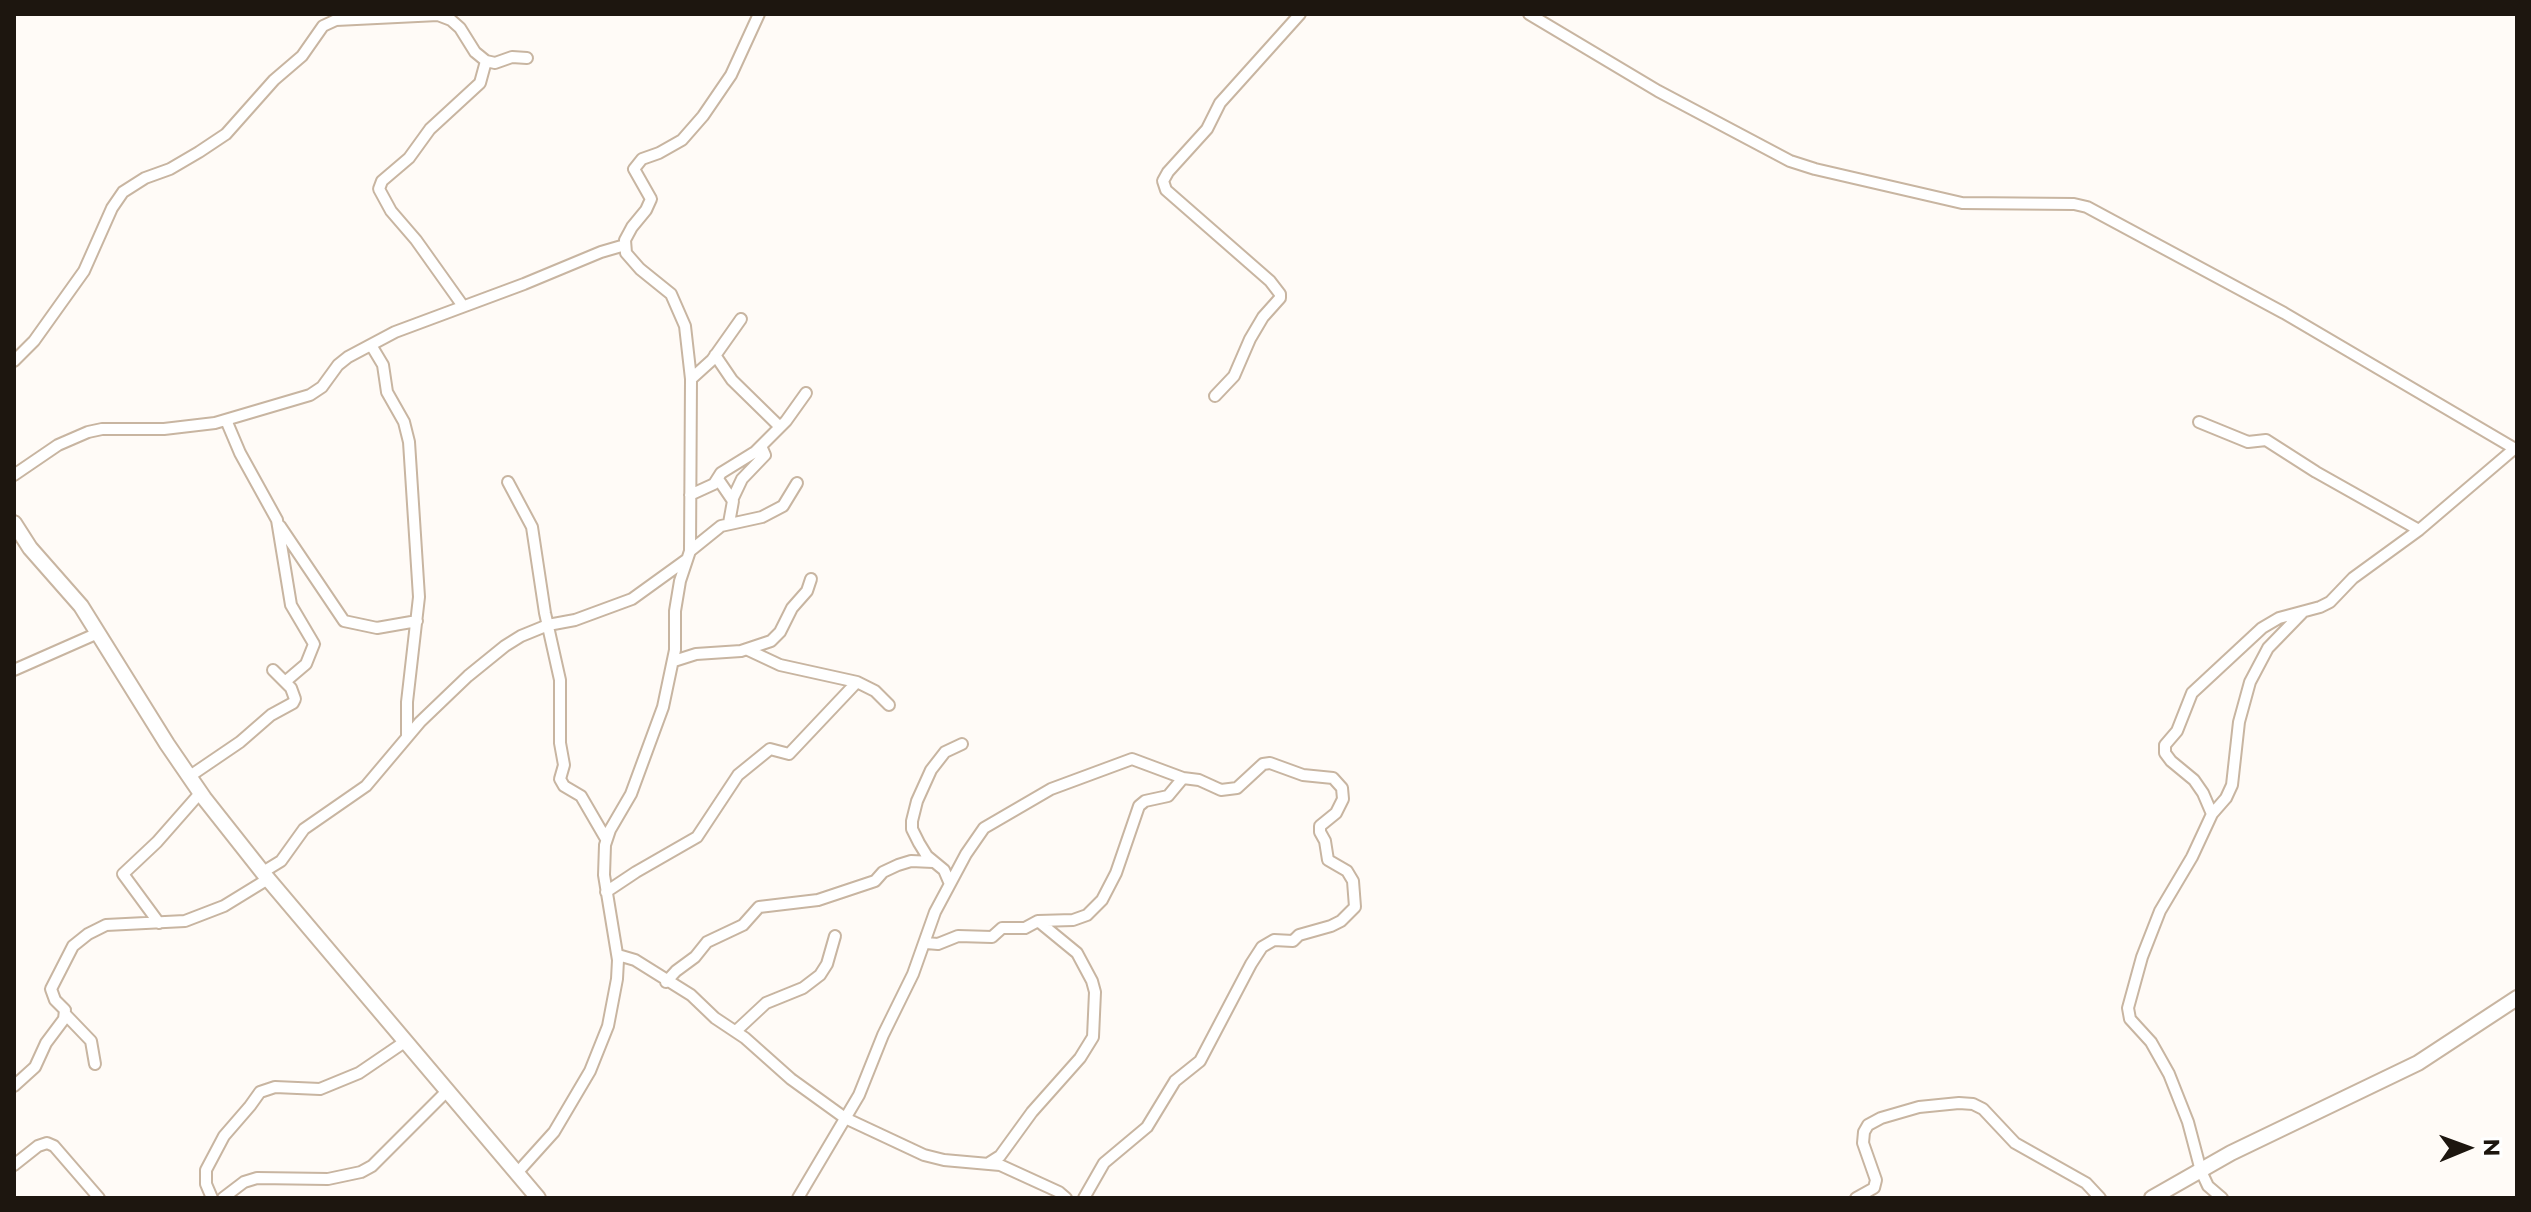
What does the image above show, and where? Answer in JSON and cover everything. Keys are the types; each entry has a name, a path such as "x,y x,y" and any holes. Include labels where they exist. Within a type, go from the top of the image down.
{"street":[{"path":"517,1173 554,1132 590,1071 608,1026 618,955 606,892 606,839 631,794 663,707 674,661 675,611 689,555 691,379 685,326 678,304 671,294 626,253 625,245 632,227 650,203 648,192 636,177 636,164 682,140 703,116 731,75 759,14"},
{"path":"1215,396 1234,376 1250,339 1280,294 1262,273 1164,187 1163,181 1207,129 1220,103 1300,14"},
{"path":"1529,14 1658,91 1790,161 1962,203 2074,204 2087,207 2284,313 2516,449 2419,530 2353,578 2330,602 2269,623 2192,693 2177,731 2165,745 2165,753 2194,780 2212,814"},
{"path":"14,361 55,315 84,271 112,208 125,190 199,152 226,134 274,80 302,56 323,26 336,20 399,15 444,16 460,28 475,52 486,61 495,63 512,57 527,58"},
{"path":"463,306 416,240 391,211 379,189 382,181 409,158 430,129 480,83 486,61"},
{"path":"14,475 58,445 88,432 102,429 164,429 226,420 316,391 338,365 395,332 625,245"},
{"path":"691,379 715,355 741,319"},
{"path":"371,345 383,365 389,397 404,422 409,442 419,597 407,702 407,735"},
{"path":"715,355 732,380 780,427"},
{"path":"690,495 706,489 721,473 761,446 806,393"},
{"path":"226,420 279,525 344,621 377,628 417,621"},
{"path":"2199,422 2248,442 2266,440 2419,530"},
{"path":"729,523 733,498 742,479 765,455 761,446"},
{"path":"718,479 733,498"},
{"path":"508,482 532,527 561,694 560,743 564,765 560,779 564,786 581,796 606,839"},
{"path":"95,1064 91,1041 66,1015 51,993 73,946 95,929 106,925 193,918 224,906 281,861 304,829 366,786 407,735 468,676 505,646 548,625 575,620 632,599 689,555 710,533 729,523 762,517 783,506 797,483"},
{"path":"14,523 30,548 81,606 167,744 265,876 538,1198"},
{"path":"279,525 283,569 291,605 314,644 306,664 286,681"},
{"path":"674,661 696,654 748,650 776,638 792,608 807,591 811,579"},
{"path":"2222,1198 2208,1186 2201,1171 2188,1122 2169,1074 2151,1042 2130,1019 2128,1008 2155,922 2212,814 2232,785 2239,722 2250,682 2268,648 2303,612"},
{"path":"14,670 98,633"},
{"path":"748,650 780,665 857,682 875,691 889,705"},
{"path":"190,776 240,742 271,715 293,703 294,693 273,670"},
{"path":"606,892 697,837 738,775 770,749 789,754 857,682"},
{"path":"950,884 944,870 933,862 912,829 917,801 942,755 962,744"},
{"path":"798,1198 866,1079 926,943 935,912 984,828 1051,789 1132,759 1221,790 1237,788 1263,764 1270,763 1303,775 1339,781 1343,799 1336,813 1320,826 1320,832 1328,860 1347,871 1353,881 1355,907 1331,926 1299,935 1293,941 1274,940 1262,947 1200,1061 1175,1081 1147,1127 1104,1163 1084,1198"},
{"path":"926,943 938,944 958,936 992,937 1002,928 1025,928 1038,921 1073,920 1087,915 1102,900 1116,873 1139,806 1145,801 1168,796 1183,778"},
{"path":"159,923 123,874 157,842 201,792"},
{"path":"666,982 707,942 743,925 759,907 818,900 875,881 886,869 898,865 911,861 933,862"},
{"path":"989,1163 1000,1156 1032,1112 1080,1058 1093,1037 1095,992 1092,981 1077,953 1038,921"},
{"path":"736,1031 766,1003 789,996 813,982 827,964 835,936"},
{"path":"618,955 635,960 691,995 791,1079 845,1118 924,1155 1008,1168 1066,1198"},
{"path":"2152,1198 2231,1153 2418,1063 2517,998"},
{"path":"14,1086 35,1067 46,1043 66,1015"},
{"path":"212,1198 206,1184 206,1170 224,1136 260,1092 275,1087 320,1089 359,1073 406,1041"},
{"path":"223,1198 244,1182 257,1178 328,1179 361,1172 372,1166 446,1092"},
{"path":"1856,1198 1874,1188 1876,1180 1863,1143 1868,1125 1919,1107 1959,1103 1973,1104 1983,1109 2015,1143 2086,1183 2100,1198"},
{"path":"14,1165 38,1146 47,1143 54,1146 99,1198"}]}
